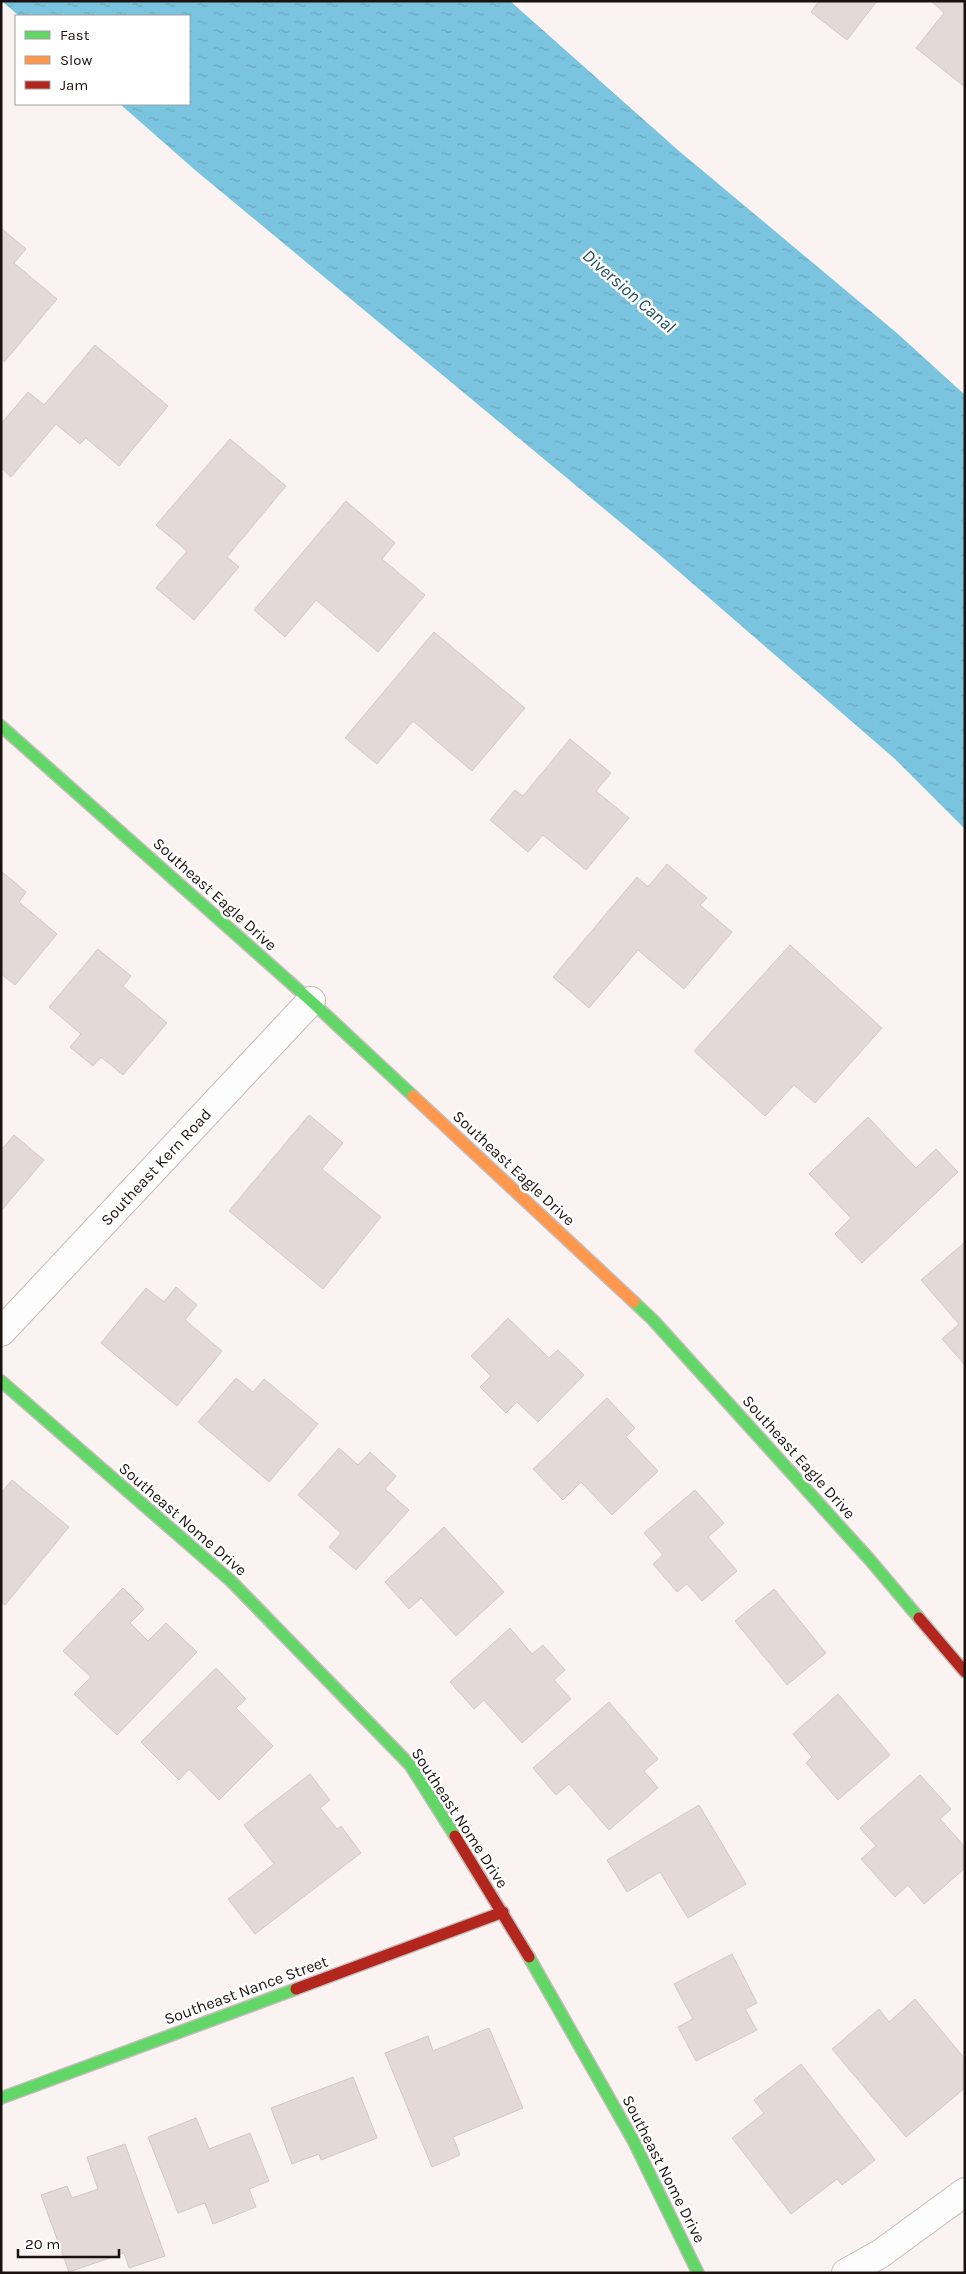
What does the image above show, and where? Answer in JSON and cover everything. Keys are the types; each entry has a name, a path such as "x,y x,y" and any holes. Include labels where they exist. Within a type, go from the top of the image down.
{"street":[{"name":"Southeast Eagle Drive","path":"1,726 310,1001 653,1320 870,1560 965,1672"},
{"name":"Southeast Kern Road","path":"1,1332 310,1001"},
{"name":"Southeast Nome Drive","path":"1,1381 231,1581 410,1766 503,1912 633,2140 698,2273"},
{"name":"Southeast Nance Street","path":"1,2098 503,1912"},
{"path":"846,2273 880,2254 965,2192"}],"water":[{"name":"Diversion Canal","path":"2,1 510,1 679,151 898,334 965,395 965,829 895,759 655,551 195,170 121,105 190,105 190,15 18,15"}],"building":[{"path":"819,1 877,1 847,40 811,12"},
{"path":"931,1 965,1 965,87 916,48 944,13"},
{"path":"1,228 26,249 14,263 57,299 4,362 1,359"},
{"path":"95,345 168,406 119,466 86,438 80,444 56,424 11,477 1,468 1,424 28,392 44,405"},
{"path":"230,439 286,486 227,557 239,567 194,620 156,588 187,551 156,525"},
{"path":"346,501 395,543 382,559 425,595 378,652 316,600 285,637 254,610"},
{"path":"434,632 525,708 472,771 413,721 377,764 345,738"},
{"path":"570,739 611,773 596,791 629,818 586,870 543,835 528,852 490,820 515,790 523,796"},
{"path":"667,864 707,898 700,905 732,932 684,989 638,950 589,1008 553,977 637,877 648,887"},
{"path":"1,871 26,892 19,902 57,934 15,985 1,974"},
{"path":"790,945 882,1028 815,1103 794,1085 765,1116 694,1051"},
{"path":"98,949 131,976 123,986 167,1023 123,1075 101,1057 93,1066 70,1047 81,1034 49,1007"},
{"path":"309,1115 343,1143 322,1169 381,1217 323,1289 229,1211"},
{"path":"868,1117 916,1168 936,1149 958,1172 862,1263 835,1234 851,1218 809,1174"},
{"path":"14,1135 44,1160 1,1211 1,1147 3,1148"},
{"path":"965,1242 965,1365 942,1339 959,1324 921,1280"},
{"path":"176,1287 197,1305 185,1320 222,1351 177,1406 101,1343 146,1288 164,1302"},
{"path":"508,1318 549,1358 558,1350 584,1375 538,1422 517,1402 506,1413 480,1387 491,1376 471,1356"},
{"path":"236,1378 253,1392 264,1379 318,1424 269,1482 198,1422"},
{"path":"607,1398 635,1428 626,1437 658,1471 612,1515 581,1482 563,1500 533,1469"},
{"path":"339,1448 358,1465 370,1452 396,1476 385,1489 409,1510 356,1570 329,1547 341,1533 298,1495"},
{"path":"12,1480 69,1527 5,1605 1,1602 1,1493"},
{"path":"695,1490 724,1523 708,1537 737,1571 702,1601 687,1584 677,1592 653,1564 663,1555 644,1533"},
{"path":"444,1527 504,1592 456,1636 421,1598 409,1609 385,1582"},
{"path":"123,1588 144,1609 130,1623 148,1641 166,1623 197,1652 117,1735 74,1694 91,1677 63,1651"},
{"path":"774,1589 826,1653 787,1685 735,1621"},
{"path":"510,1628 532,1654 543,1645 565,1670 554,1680 571,1699 522,1743 484,1700 474,1709 450,1682"},
{"path":"216,1668 246,1699 236,1708 273,1746 219,1800 189,1769 179,1780 141,1742"},
{"path":"838,1694 890,1755 838,1800 806,1763 812,1757 793,1734"},
{"path":"609,1702 658,1759 644,1771 658,1788 609,1830 569,1784 556,1795 533,1768"},
{"path":"310,1774 330,1800 320,1808 337,1829 341,1826 361,1853 255,1934 228,1899 274,1864 244,1825"},
{"path":"920,1775 951,1809 940,1819 965,1847 965,1868 924,1904 908,1885 895,1897 861,1859 876,1846 860,1828"},
{"path":"699,1805 746,1884 688,1918 660,1872 627,1892 607,1860"},
{"path":"732,1954 757,2003 745,2009 757,2030 696,2061 678,2027 693,2019 674,1984"},
{"path":"915,1999 965,2059 965,2088 906,2137 832,2049 879,2009 889,2022"},
{"path":"489,2028 523,2108 453,2137 460,2155 432,2167 385,2053 428,2036 433,2051"},
{"path":"801,2064 875,2160 842,2185 837,2179 791,2214 732,2138 764,2113 754,2100"},
{"path":"353,2077 377,2138 321,2160 319,2154 292,2164 271,2108"},
{"path":"196,2118 209,2149 250,2133 269,2181 249,2189 256,2207 213,2224 205,2203 178,2213 148,2137"},
{"path":"125,2144 165,2256 129,2268 124,2253 69,2272 41,2195 67,2186 72,2198 98,2189 87,2157"}],"traffic: fast":[{"path":"1,726 311,1001 413,1096"},
{"path":"634,1302 653,1320 870,1560 919,1618"},
{"path":"1,1381 231,1581 410,1765 455,1836"},
{"path":"529,1957 633,2140 698,2273"},
{"path":"1,2098 296,1989"}],"traffic: slow":[{"path":"413,1096 634,1302"}],"traffic: jam":[{"path":"919,1618 965,1672"},
{"path":"455,1836 529,1957"},
{"path":"296,1989 503,1912"}]}
